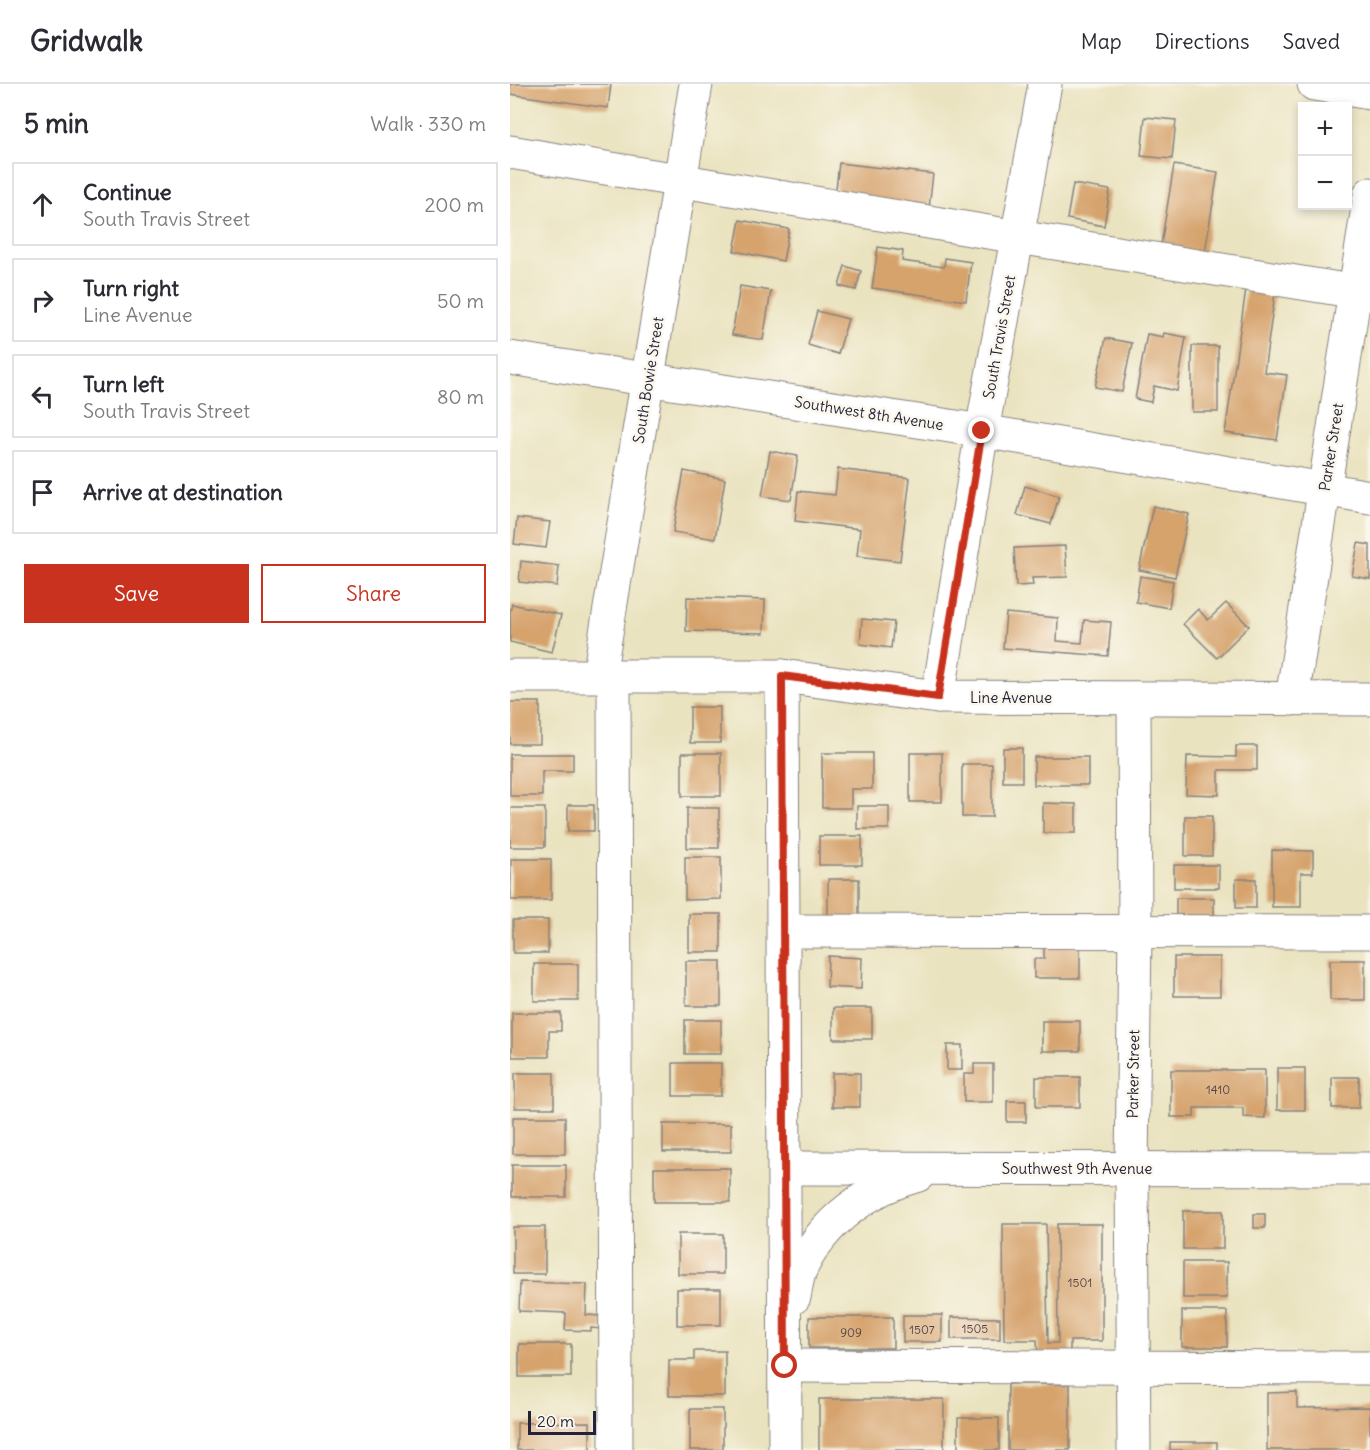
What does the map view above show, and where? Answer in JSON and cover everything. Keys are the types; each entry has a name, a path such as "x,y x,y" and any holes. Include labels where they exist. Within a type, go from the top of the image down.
{"street":[{"name":"South Bowie Street","path":"616,1450 606,676 648,379 696,84"},
{"name":"South Travis Street","path":"938,697 982,431 1045,84"},
{"path":"1314,84 1370,93"},
{"path":"510,152 1363,293"},
{"name":"Parker Street","path":"1292,699 1325,489 1363,293 1370,194"},
{"name":"Southwest 8th Avenue","path":"510,358 982,431 1370,497"},
{"name":"Line Avenue","path":"510,676 782,676 938,697 1370,699"},
{"path":"782,676 785,1450"},
{"name":"Parker Street","path":"1134,698 1135,931 1132,1168 1134,1450"},
{"path":"784,931 1370,932"},
{"name":"Southwest 9th Avenue","path":"785,1168 1370,1169"},
{"path":"786,1331 800,1268 816,1241 842,1213 871,1194 893,1184 915,1175 947,1168"},
{"path":"785,1366 1370,1368"}],"building":[{"path":"510,84 611,84 608,108 510,94"},
{"path":"1145,117 1176,120 1172,159 1141,156"},
{"path":"839,163 933,174 929,208 835,197"},
{"path":"1174,165 1218,172 1204,258 1160,251"},
{"path":"1073,184 1110,190 1104,226 1067,219"},
{"path":"740,220 789,229 783,261 734,251"},
{"path":"878,247 903,251 902,261 944,267 945,258 971,262 966,301 872,288"},
{"path":"845,266 861,271 856,290 839,286"},
{"path":"740,286 771,291 763,340 732,335"},
{"path":"1246,289 1275,293 1264,372 1287,375 1277,440 1225,433"},
{"path":"817,311 848,319 838,354 808,345"},
{"path":"1164,333 1186,337 1177,391 1154,386 1151,402 1135,399 1147,334 1163,337"},
{"path":"1106,338 1132,343 1122,392 1095,387"},
{"path":"1192,346 1218,346 1218,412 1192,412"},
{"path":"770,451 798,456 791,500 762,496"},
{"path":"838,469 910,478 900,561 857,556 860,529 795,521 798,491 835,495"},
{"path":"684,471 725,479 715,539 673,532"},
{"path":"1025,486 1059,496 1051,524 1017,515"},
{"path":"1153,506 1189,514 1175,577 1139,570"},
{"path":"517,518 550,522 546,548 514,544"},
{"path":"1358,543 1370,545 1370,579 1352,576"},
{"path":"1065,546 1067,577 1032,578 1033,585 1016,586 1014,548"},
{"path":"521,561 559,566 557,586 519,582"},
{"path":"1140,576 1173,581 1169,608 1136,602"},
{"path":"687,597 765,600 764,633 686,631"},
{"path":"1226,603 1249,626 1217,658 1183,624 1198,609 1208,620"},
{"path":"512,604 561,615 552,652 510,642"},
{"path":"1006,613 1058,618 1057,641 1082,643 1084,620 1111,622 1108,656 1003,648"},
{"path":"862,619 894,622 891,648 860,644"},
{"path":"510,702 540,702 540,744 510,744"},
{"path":"690,707 720,707 720,743 690,743"},
{"path":"1236,746 1257,746 1257,770 1219,770 1219,795 1186,794 1187,756 1236,757"},
{"path":"1003,748 1022,748 1022,782 1003,782"},
{"path":"682,753 721,753 721,796 682,796"},
{"path":"822,753 872,753 872,789 851,789 851,808 822,808"},
{"path":"910,753 942,753 942,802 910,802"},
{"path":"510,754 573,754 573,771 542,771 542,796 510,796"},
{"path":"1034,757 1088,757 1088,785 1034,785"},
{"path":"962,764 992,764 992,817 962,817"},
{"path":"1043,803 1076,804 1076,833 1043,833"},
{"path":"568,805 594,805 594,831 568,831"},
{"path":"857,806 889,806 889,829 857,829"},
{"path":"510,808 545,808 545,847 510,847"},
{"path":"687,808 719,808 719,848 687,848"},
{"path":"1185,816 1212,816 1212,856 1185,856"},
{"path":"819,836 862,836 862,865 819,865"},
{"path":"1272,850 1313,851 1313,873 1301,873 1301,907 1272,907"},
{"path":"685,857 721,857 721,899 685,900"},
{"path":"511,859 551,859 551,900 511,900"},
{"path":"1174,865 1219,865 1219,888 1174,888"},
{"path":"828,879 859,879 859,921 828,921"},
{"path":"1236,879 1256,879 1256,908 1236,908"},
{"path":"1176,898 1214,898 1214,920 1176,920"},
{"path":"689,914 721,914 721,952 689,952"},
{"path":"513,920 548,920 548,953 513,953"},
{"path":"1044,946 1080,946 1080,978 1034,978 1034,959 1044,959"},
{"path":"828,956 862,958 861,989 827,987"},
{"path":"1174,957 1220,957 1220,996 1174,996"},
{"path":"1330,960 1365,960 1365,1000 1330,1000"},
{"path":"686,961 721,961 721,1006 686,1006"},
{"path":"534,964 578,964 578,1001 534,1001"},
{"path":"833,1008 872,1008 872,1039 833,1039"},
{"path":"512,1013 561,1013 561,1031 549,1031 549,1057 512,1057"},
{"path":"685,1020 721,1020 721,1054 685,1054"},
{"path":"1042,1021 1080,1021 1080,1051 1042,1051"},
{"path":"947,1045 962,1045 962,1070 947,1070"},
{"path":"673,1063 721,1063 721,1096 673,1096"},
{"path":"974,1064 993,1064 993,1102 964,1102 964,1074 974,1074"},
{"path":"1277,1068 1305,1068 1305,1110 1277,1110"},
{"path":"1171,1070 1265,1070 1265,1118 1243,1117 1243,1108 1194,1108 1194,1117 1171,1117"},
{"path":"515,1073 554,1073 554,1108 515,1108"},
{"path":"832,1073 860,1073 860,1107 832,1107"},
{"path":"1036,1077 1080,1077 1080,1107 1036,1107"},
{"path":"1332,1077 1359,1077 1359,1108 1332,1108"},
{"path":"1007,1101 1026,1101 1026,1122 1007,1122"},
{"path":"513,1117 565,1117 565,1154 513,1154"},
{"path":"663,1124 731,1124 731,1152 663,1152"},
{"path":"512,1165 566,1165 566,1197 512,1197"},
{"path":"654,1168 730,1168 730,1202 654,1202"},
{"path":"1183,1211 1223,1211 1223,1249 1183,1249"},
{"path":"1254,1214 1265,1214 1265,1228 1254,1228"},
{"path":"1003,1224 1046,1224 1048,1343 1058,1343 1057,1224 1102,1224 1102,1341 1070,1341 1070,1357 1038,1357 1037,1340 1004,1340"},
{"path":"513,1227 545,1227 545,1274 513,1274"},
{"path":"678,1234 723,1234 723,1274 678,1274"},
{"path":"1183,1262 1227,1262 1227,1298 1183,1298"},
{"path":"520,1282 587,1284 586,1315 602,1316 602,1329 565,1330 566,1313 519,1311"},
{"path":"677,1289 721,1289 721,1325 677,1325"},
{"path":"1182,1311 1227,1311 1227,1347 1182,1347"},
{"path":"903,1315 942,1315 942,1342 903,1342"},
{"path":"809,1317 893,1317 893,1348 809,1348"},
{"path":"951,1317 1000,1318 1000,1339 951,1339"},
{"path":"519,1344 571,1344 571,1377 519,1377"},
{"path":"694,1351 725,1351 725,1396 669,1396 669,1360 694,1360"},
{"path":"1008,1384 1070,1384 1070,1450 1008,1450"},
{"path":"1297,1392 1297,1408 1370,1407 1370,1450 1267,1450 1267,1393"},
{"path":"819,1399 944,1399 944,1450 819,1450"},
{"path":"690,1409 723,1409 723,1450 690,1450"},
{"path":"958,1418 999,1418 999,1450 958,1450"},
{"path":"590,1422 590,1450 517,1450 517,1423"},
{"path":"1170,1442 1217,1442 1217,1450 1170,1450"}],"route":[{"path":"785,1366 782,676 938,697 982,431"}]}
